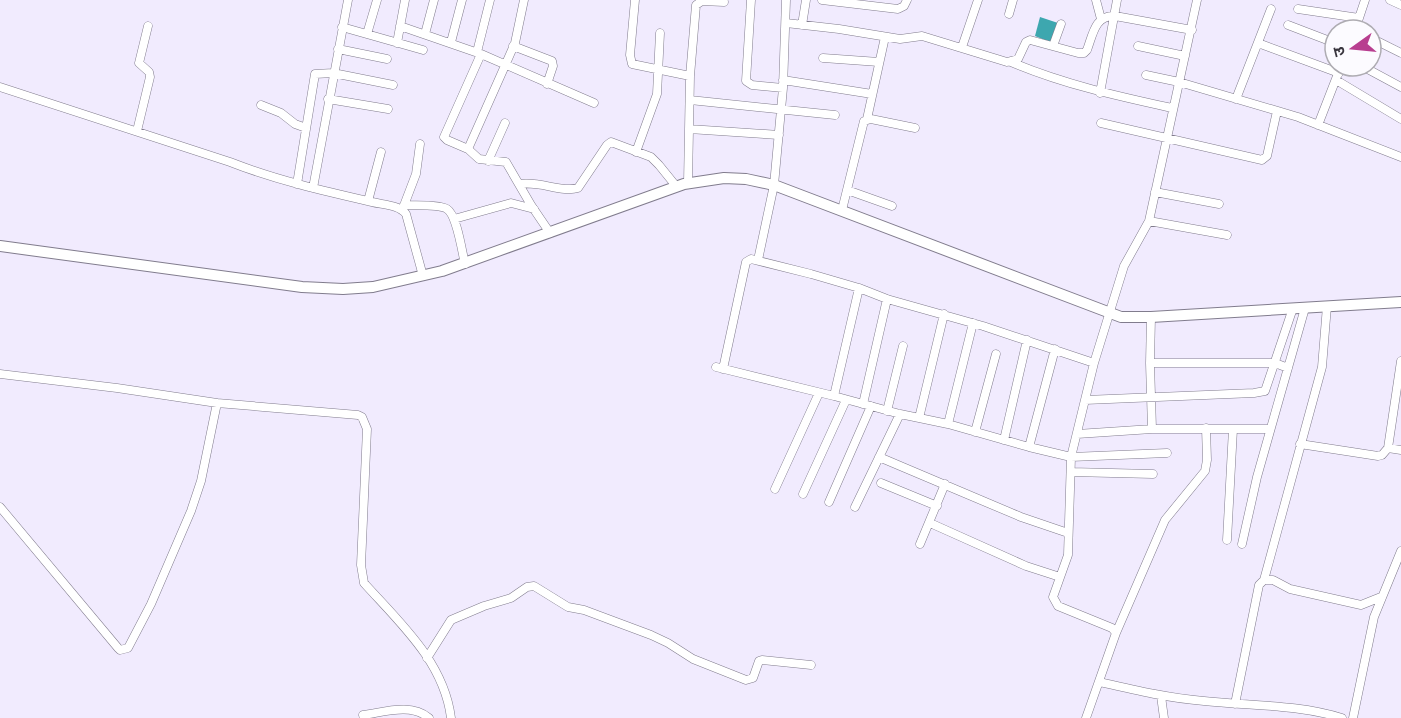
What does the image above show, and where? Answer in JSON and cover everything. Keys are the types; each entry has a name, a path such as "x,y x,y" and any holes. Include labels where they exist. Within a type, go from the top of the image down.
{"street":[{"path":"313,188 348,0"},
{"path":"367,34 376,0"},
{"path":"397,43 405,0"},
{"path":"425,34 434,0"},
{"path":"451,42 462,0"},
{"path":"490,0 479,53 444,135 446,139 468,149 479,159 506,162 550,233"},
{"path":"468,149 506,65 524,0"},
{"path":"635,0 631,61 635,66 690,76"},
{"path":"751,0 746,81 752,85 783,84 872,94"},
{"path":"758,260 774,185 783,84 786,0"},
{"path":"802,25 806,0"},
{"path":"822,0 898,9 904,6 907,0"},
{"path":"962,46 978,0"},
{"path":"1009,14 1013,0"},
{"path":"1096,0 1101,19"},
{"path":"1100,93 1117,0"},
{"path":"1116,633 1112,628 1058,606 1053,597 1068,555 1071,457 1094,363 1126,259 1149,221 1172,108 1192,30 1195,0"},
{"path":"1298,9 1359,18 1365,0"},
{"path":"1390,0 1401,5"},
{"path":"688,183 690,76 697,4 702,1 724,2"},
{"path":"1236,99 1271,9"},
{"path":"1011,62 1018,59 1028,40 1084,53 1097,22 1106,16 1192,30"},
{"path":"786,23 900,39 922,36 962,46 1100,93 1172,108"},
{"path":"1053,46 1061,24"},
{"path":"1288,25 1323,38"},
{"path":"136,131 150,77 149,72 139,63 148,26"},
{"path":"400,26 479,53 594,103"},
{"path":"342,27 423,50"},
{"path":"636,152 657,94 660,33"},
{"path":"867,119 885,37"},
{"path":"1258,43 1323,67"},
{"path":"1383,44 1401,52"},
{"path":"513,46 552,61 553,66 547,84"},
{"path":"1138,46 1185,56"},
{"path":"338,48 387,59"},
{"path":"823,58 879,62"},
{"path":"297,184 314,76 317,72 393,85"},
{"path":"1146,75 1179,82 1277,111 1401,157"},
{"path":"1383,77 1401,87"},
{"path":"1318,125 1337,78"},
{"path":"1346,78 1401,119"},
{"path":"0,87 297,184 403,207 447,209 454,219 465,264"},
{"path":"328,99 388,109"},
{"path":"690,100 835,115"},
{"path":"261,105 281,113 295,124 306,128"},
{"path":"1101,123 1262,160 1267,156 1277,111"},
{"path":"842,210 862,123 871,118 915,128"},
{"path":"488,160 505,123"},
{"path":"689,129 779,135"},
{"path":"520,184 536,182 575,189 584,182 609,143 614,142 655,160 676,186"},
{"path":"420,144 416,174 403,207 423,276"},
{"path":"368,201 381,152"},
{"path":"0,246 302,287 343,289 373,287 465,264 676,186 724,178 746,179 774,185 1121,317 1401,302"},
{"path":"847,189 892,206"},
{"path":"1155,192 1219,204"},
{"path":"454,219 511,203 534,209"},
{"path":"1149,221 1227,235"},
{"path":"1094,363 973,322 751,259 746,262 720,368 1071,457 1167,453"},
{"path":"834,396 859,288"},
{"path":"830,502 867,405 887,299"},
{"path":"1234,704 1259,585 1264,579 1322,367 1327,306"},
{"path":"1085,400 1265,391 1299,308"},
{"path":"1242,544 1257,477 1288,368 1299,308"},
{"path":"919,418 944,314"},
{"path":"1151,317 1152,429"},
{"path":"948,424 973,322"},
{"path":"1004,440 1027,340"},
{"path":"887,411 903,346"},
{"path":"1029,447 1055,349"},
{"path":"975,432 996,354"},
{"path":"1300,444 1380,456 1388,448 1397,419 1401,362"},
{"path":"1150,363 1275,363 1288,368"},
{"path":"0,374 217,403 362,417 367,429 362,577 364,583 403,625 440,678 451,718"},
{"path":"775,489 819,393"},
{"path":"803,494 846,400"},
{"path":"0,507 118,648 120,650 128,648 151,604 191,511 201,481 217,403"},
{"path":"855,507 900,414"},
{"path":"1086,718 1116,633 1165,520 1205,471 1206,428"},
{"path":"1077,434 1152,429 1270,429"},
{"path":"1227,540 1233,429"},
{"path":"1388,448 1401,450"},
{"path":"879,458 1021,517 1068,533"},
{"path":"1071,472 1153,474"},
{"path":"881,483 937,506"},
{"path":"920,544 945,484"},
{"path":"930,523 1006,558 1060,578"},
{"path":"1353,718 1374,617 1401,550"},
{"path":"1264,579 1273,580 1290,589 1358,605 1364,605 1381,597"},
{"path":"427,658 451,620 511,598 527,587 534,586 568,607 584,610 651,635 693,659 746,680 753,678 759,661 762,660 811,665"},
{"path":"1099,682 1161,696 1298,708 1342,718"},
{"path":"1161,696 1164,718"},
{"path":"363,715 411,710 423,713 429,718"}],"water":[{"path":"1040,17 1058,23 1052,43 1035,36"}]}
